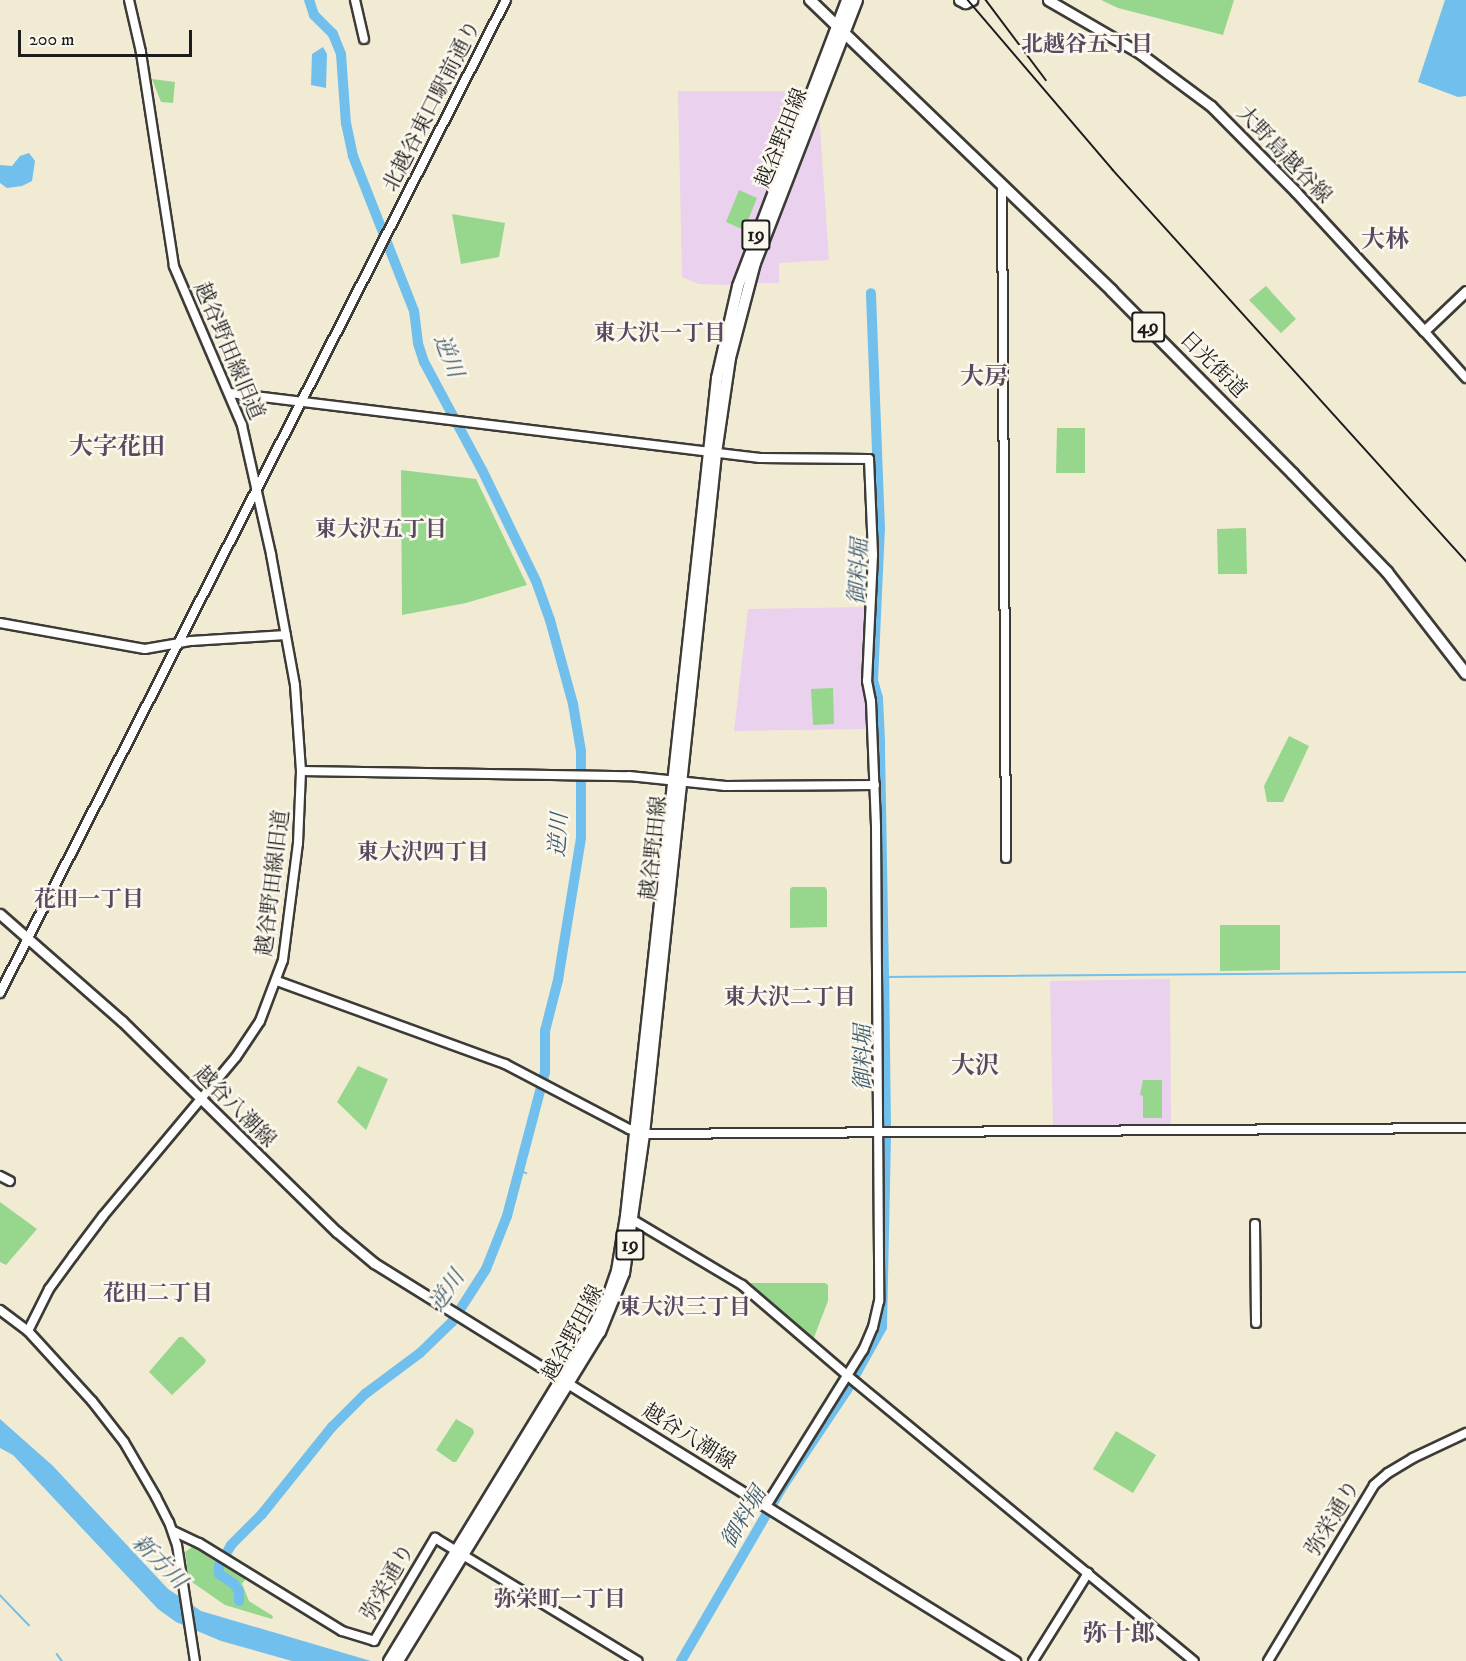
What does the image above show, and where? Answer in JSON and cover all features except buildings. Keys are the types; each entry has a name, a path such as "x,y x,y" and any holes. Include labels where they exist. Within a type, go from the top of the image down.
{"main road":[{"name":"日光街道","path":"810,0 1112,291 1375,558 1430,625 1466,674"},
{"name":"越谷野田線","path":"840,30 847,0"},
{"name":"越谷野田線","path":"389,1661 402,1648 614,1303 628,1259 639,1133 712,452 717,378 738,286 840,30 857,0"},
{"path":"959,0 966,3 972,0"},
{"name":"大野島越谷線","path":"1048,0 1142,54 1211,106 1295,191 1424,331"},
{"path":"1424,331 1466,291"},
{"name":"越谷八潮線","path":"0,914 95,997 360,1252 455,1314 1016,1661"},
{"name":"越谷野田線","path":"565,1382 600,1315 617,1271 639,1133"},
{"name":"越谷野田線","path":"398,1661 402,1648"}],"street":[{"name":"越谷野田線旧道","path":"28,1331 49,1289 73,1256 248,1042 277,981 283,960 293,898 301,771 295,685 286,635 246,439 230,393 174,266 141,50 129,0"},
{"path":"355,0 364,39"},
{"name":"北越谷東口駅前通り","path":"0,993 506,0"},
{"path":"1002,185 1006,858"},
{"path":"1424,331 1466,378"},
{"path":"230,393 760,458 869,459 873,555 867,681 872,702 875,785 883,1133 879,1301 869,1339 851,1378 771,1509"},
{"path":"0,623 138,648 286,635"},
{"path":"301,771 587,776 725,786 875,785"},
{"path":"277,981 505,1064 639,1133 1466,1128"},
{"path":"0,1176 10,1181"},
{"path":"633,1220 742,1285 1194,1661"},
{"path":"1255,1224 1256,1323"},
{"path":"0,1310 28,1331 72,1377 111,1424 140,1469 173,1531 195,1661"},
{"name":"弥栄通り","path":"1268,1661 1374,1485 1388,1473 1413,1458 1466,1434"},
{"name":"弥栄通り","path":"173,1531 342,1631 374,1641 435,1538 637,1661"},
{"path":"1033,1661 1088,1573"}],"shaded area":[{"path":"678,91 804,91 732,285 699,284 682,277"},
{"path":"819,112 829,260 779,263 779,283 754,283"},
{"path":"867,607 868,729 734,731 748,609"},
{"path":"1170,979 1171,1127 1053,1128 1050,981"}],"green space":[{"path":"1101,0 1234,0 1223,35 1118,8"},
{"path":"152,79 175,82 173,103 161,102"},
{"path":"739,190 757,198 744,230 726,222"},
{"path":"452,214 505,223 499,257 461,264"},
{"path":"1266,286 1296,319 1281,333 1249,300"},
{"path":"1057,428 1085,428 1085,473 1056,473"},
{"path":"401,470 476,479 527,585 466,603 402,615"},
{"path":"1246,528 1247,574 1218,574 1217,529"},
{"path":"833,688 834,724 813,725 811,689"},
{"path":"1289,736 1309,746 1283,802 1267,802 1264,786"},
{"path":"792,887 825,887 827,890 827,927 790,928 790,889"},
{"path":"1220,925 1280,925 1280,970 1220,971"},
{"path":"358,1066 388,1079 366,1130 337,1102"},
{"path":"1143,1080 1162,1080 1162,1118 1143,1118 1143,1096 1140,1095"},
{"path":"0,1202 37,1229 6,1265 0,1262"},
{"path":"750,1283 825,1283 828,1285 828,1301 813,1340"},
{"path":"179,1337 183,1337 206,1360 172,1395 149,1372"},
{"path":"456,1419 473,1429 474,1433 456,1462 453,1462 436,1450"},
{"path":"1116,1431 1156,1455 1133,1493 1093,1469"},
{"path":"192,1547 246,1578 242,1584 249,1601 273,1616 272,1619 225,1605 189,1580 185,1552"}],"water":[{"path":"1445,0 1466,0 1466,96 1458,97 1418,82"},
{"path":"323,47 327,54 326,88 311,85 312,54"},
{"path":"29,153 35,161 32,181 22,186 7,188 0,183 0,165 12,166 20,156"},
{"path":"0,1419 53,1466 168,1589 201,1611 371,1661 292,1661 221,1641 176,1622 158,1609 13,1455 0,1448"}],"waterway":[{"name":"逆川","path":"239,1601 239,1591 234,1584 219,1574 219,1566 231,1545 262,1514 332,1427 365,1394 420,1353 452,1322 486,1269 507,1216 545,1072 545,1031 558,980 581,838 581,751 573,704 550,620 536,581 482,470 424,362 418,343 414,311 353,156 346,124 341,54 333,34 314,15 309,0"},
{"name":"御料堀","path":"681,1661 783,1486 847,1390 882,1327 886,1130 884,977 880,741 878,698 873,681 880,529 871,293"},
{"path":"884,977 1466,972"},
{"name":"逆川","path":"519,1170 526,1173"},
{"path":"0,1595 29,1625"},
{"path":"57,1654 62,1661"}],"railway":[{"path":"968,0 1113,170 1466,561"},
{"path":"986,0 1046,80"}],"district":[{"name":"北越谷五丁目","path":"1087,45"},
{"name":"大林","path":"1385,241"},
{"name":"東大沢一丁目","path":"660,334"},
{"name":"大房","path":"984,378"},
{"name":"大字花田","path":"117,448"},
{"name":"東大沢五丁目","path":"381,530"},
{"name":"東大沢四丁目","path":"423,853"},
{"name":"花田一丁目","path":"89,900"},
{"name":"東大沢二丁目","path":"790,998"},
{"name":"大沢","path":"975,1067"},
{"name":"花田二丁目","path":"158,1294"},
{"name":"東大沢三丁目","path":"685,1308"},
{"name":"弥栄町一丁目","path":"560,1600"},
{"name":"弥十郎","path":"1119,1635"}],"water label":[{"name":"新方川","path":"159,1562"}]}
